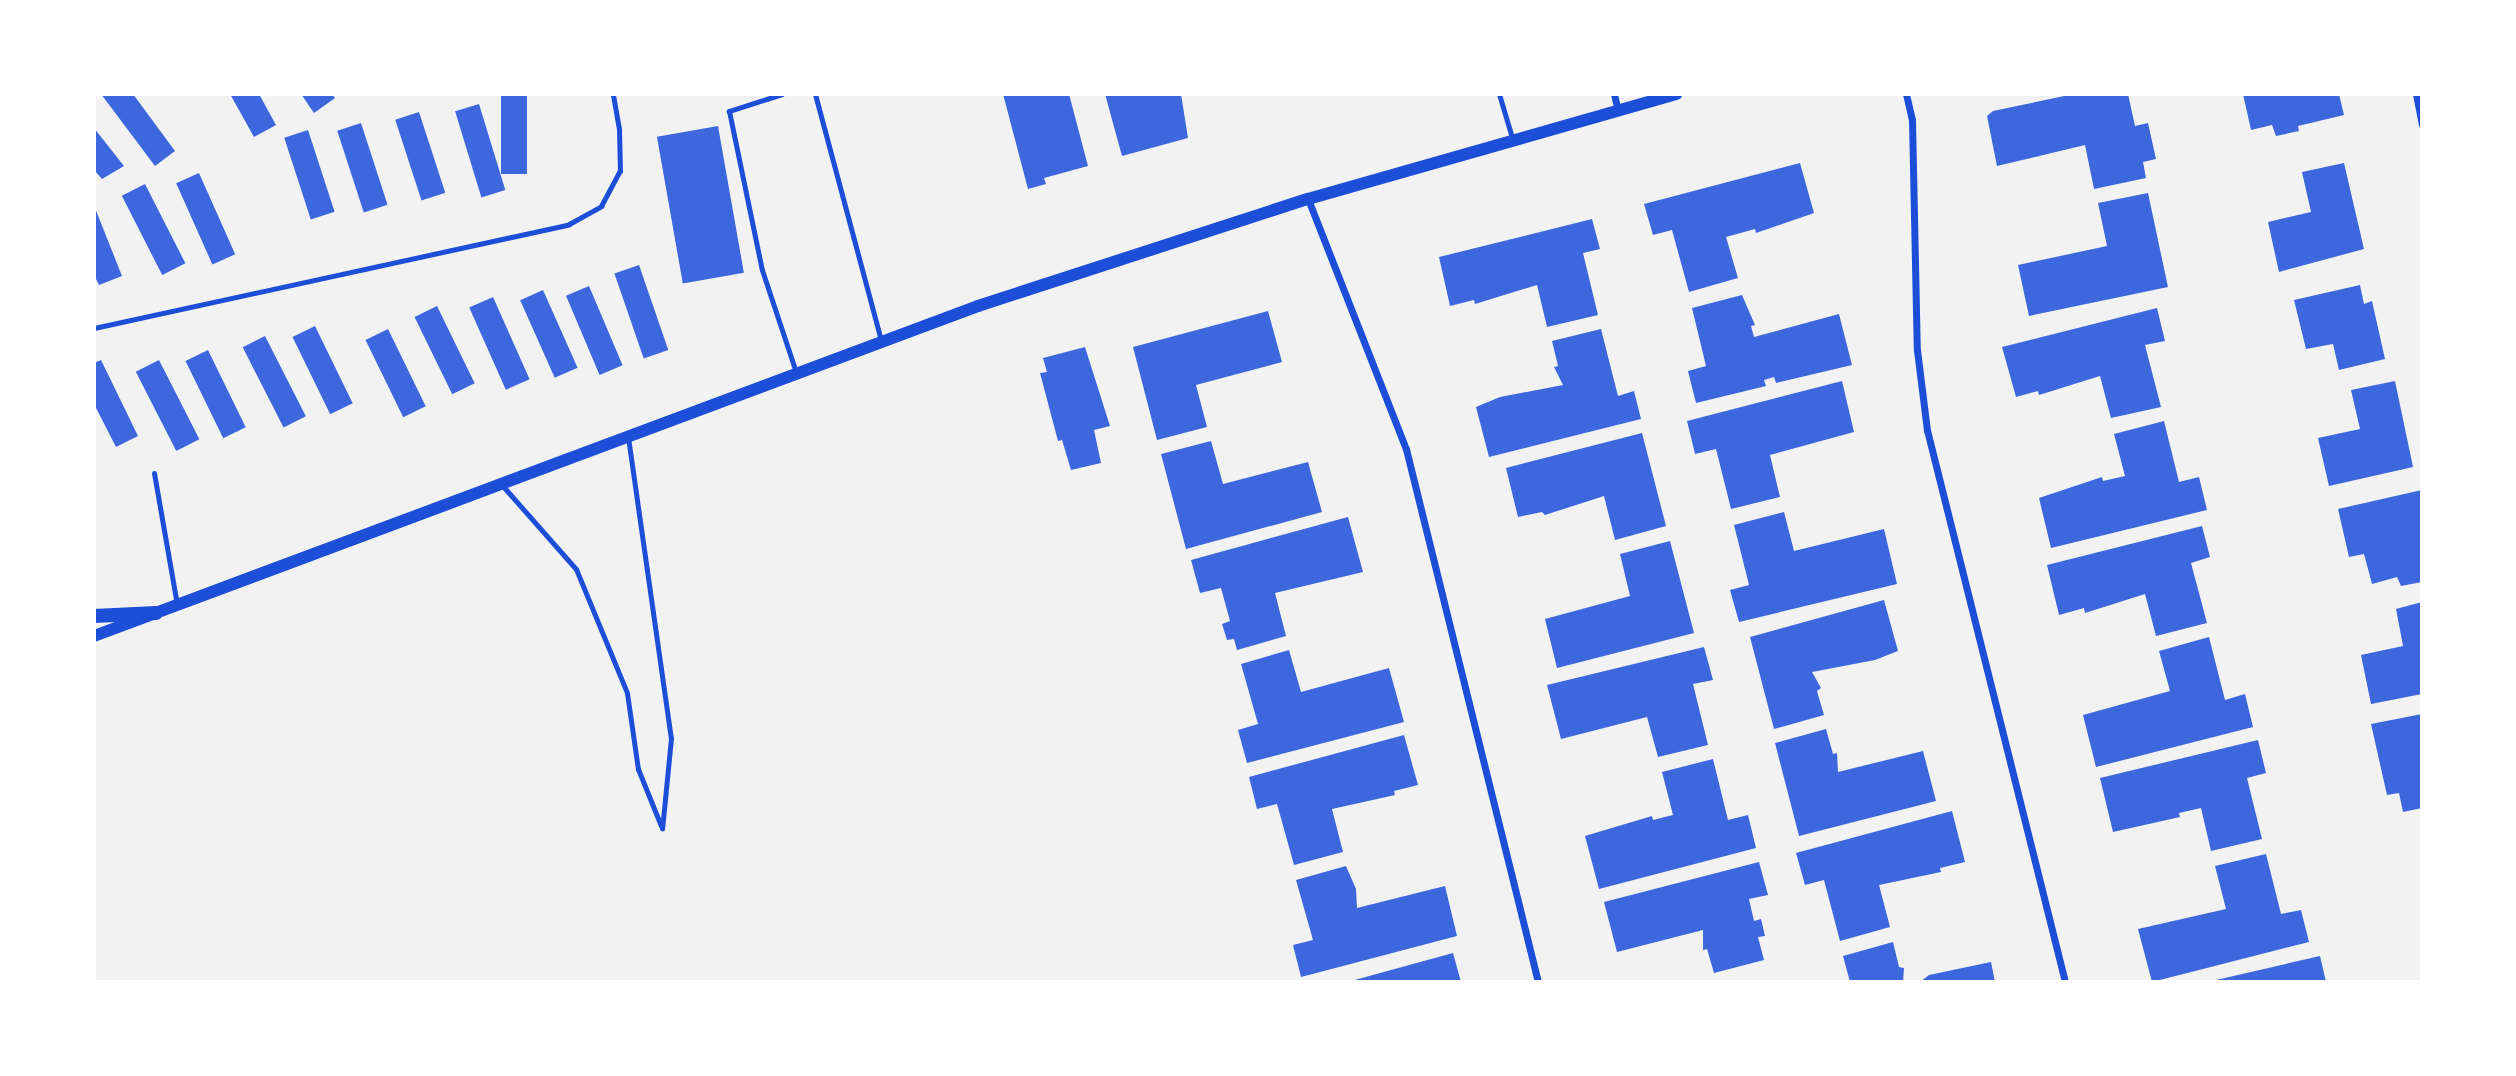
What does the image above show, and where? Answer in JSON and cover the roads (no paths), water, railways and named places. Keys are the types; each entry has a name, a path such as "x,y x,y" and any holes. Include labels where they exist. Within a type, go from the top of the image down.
{"main road":[{"path":"94,616 156,613"}],"street":[{"path":"1614,94 1618,111"},
{"path":"94,636 881,340 1308,199 1676,94"},
{"path":"1906,94 1912,120 1918,226 1917,350 1927,430 2065,982"},
{"path":"2416,94 2421,124"},
{"path":"1308,199 1406,449 1538,982"}],"lane":[{"path":"94,328 569,224 601,206 620,171 619,129 612,94"},
{"path":"782,94 729,111 762,270 796,372"},
{"path":"815,94 881,340"},
{"path":"1499,94 1513,141"},
{"path":"500,482 576,569 627,693 638,769 662,829 671,738 627,436"},
{"path":"154,473 177,605"}]}
